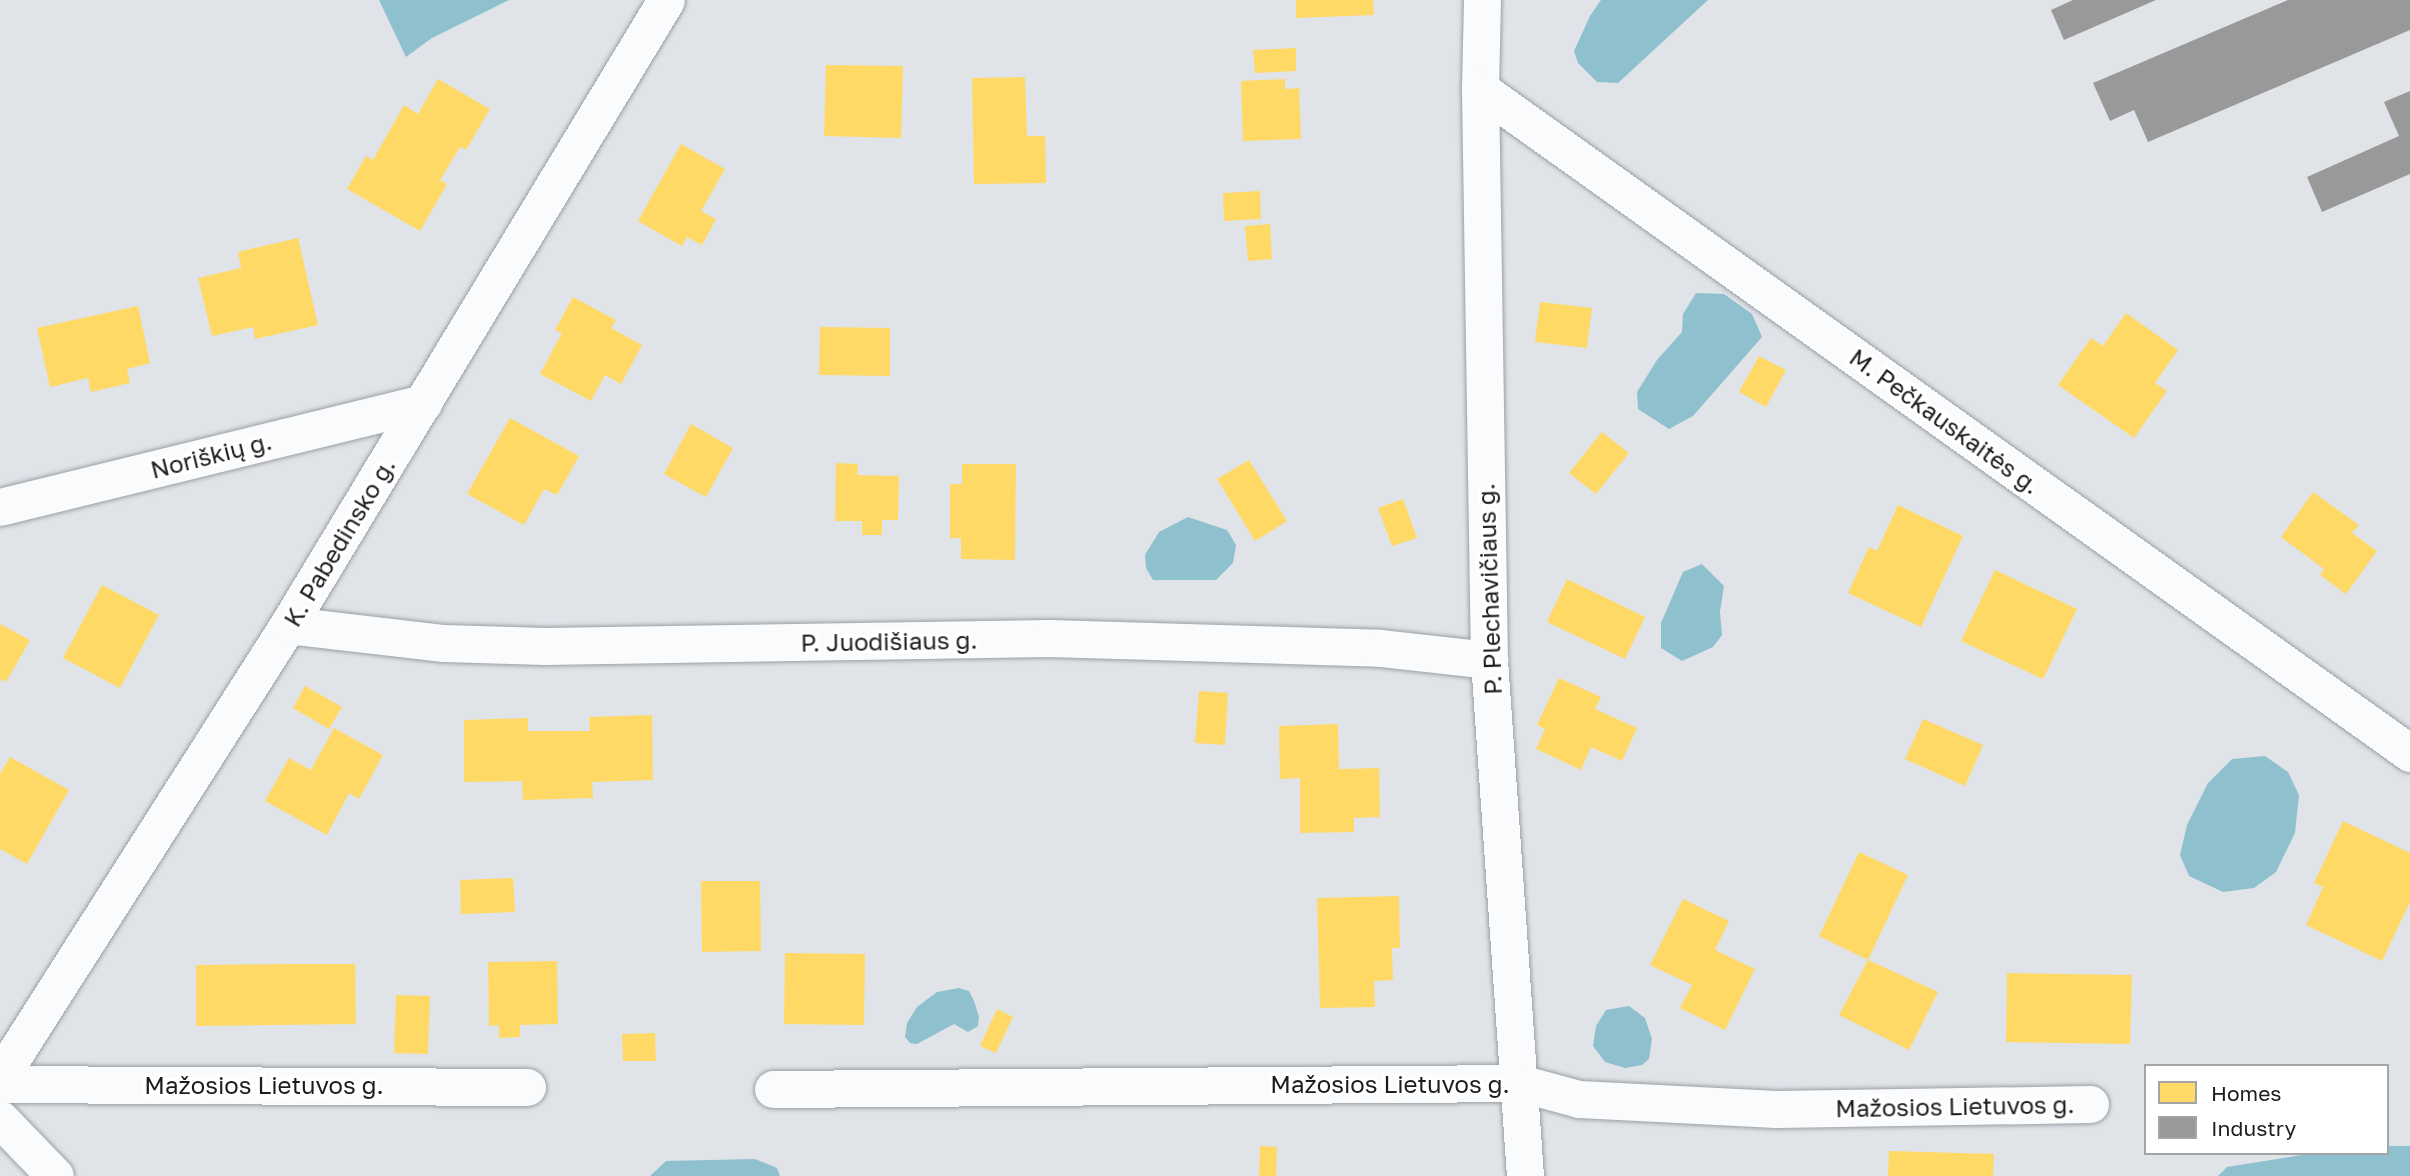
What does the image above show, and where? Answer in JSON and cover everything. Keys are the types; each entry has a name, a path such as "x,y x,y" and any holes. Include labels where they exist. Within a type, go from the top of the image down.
{"street":[{"name":"K. Pabedinsko g.","path":"0,1077 288,625 666,0"},
{"name":"P. Plechavičiaus g.","path":"1482,0 1480,89 1489,660 1525,1176"},
{"name":"M. Pečkauskaitės g.","path":"1480,89 2410,753"},
{"name":"Noriškių g.","path":"0,507 423,403"},
{"name":"P. Juodišiaus g.","path":"288,625 407,640 519,645 1049,638 1380,648 1489,660"},
{"name":"Mažosios Lietuvos g.","path":"773,1089 1520,1083 1580,1099 1776,1109 2090,1104"},
{"name":"Mažosios Lietuvos g.","path":"0,1084 527,1087"},
{"path":"0,1119 55,1176"}],"water":[{"path":"379,0 509,0 432,38 406,57"},
{"path":"1601,0 1708,0 1618,83 1597,82 1578,63 1574,51 1590,16"},
{"path":"1696,293 1724,294 1752,314 1762,337 1693,416 1669,429 1638,409 1637,392 1657,360 1682,332 1683,314"},
{"path":"1188,517 1227,530 1236,545 1233,563 1216,580 1153,580 1146,568 1145,555 1159,532"},
{"path":"1702,564 1724,586 1720,612 1722,635 1713,647 1682,661 1661,648 1661,623 1683,572"},
{"path":"2265,756 2288,772 2299,795 2295,833 2276,872 2254,888 2223,892 2189,876 2180,855 2187,825 2208,783 2232,759"},
{"path":"959,988 969,991 974,1001 979,1017 978,1026 968,1032 954,1024 917,1044 910,1043 905,1037 907,1023 917,1007 937,992"},
{"path":"1629,1006 1645,1018 1652,1039 1649,1059 1642,1065 1625,1068 1605,1062 1593,1046 1596,1026 1606,1010"},
{"path":"2389,1146 2410,1146 2410,1176 2218,1176 2227,1167 2302,1155 2389,1155"},
{"path":"755,1159 777,1168 780,1176 650,1176 666,1161"}],"building: Homes":[{"path":"1296,0 1373,0 1374,15 1296,18"},
{"path":"1296,48 1296,71 1255,73 1253,50"},
{"path":"826,65 903,66 901,138 824,136"},
{"path":"1025,77 1027,136 1045,136 1046,183 974,184 972,78"},
{"path":"438,79 490,109 466,150 460,147 440,180 447,184 420,231 347,189 366,156 373,160 404,105 418,114"},
{"path":"1285,79 1285,89 1299,88 1301,139 1243,141 1241,81"},
{"path":"681,144 725,169 701,211 716,219 702,245 687,237 682,246 638,221"},
{"path":"1260,191 1261,219 1224,221 1223,193"},
{"path":"1270,224 1272,259 1248,261 1245,226"},
{"path":"298,238 318,325 255,339 253,327 212,336 198,278 241,268 238,252"},
{"path":"573,297 616,320 611,328 642,345 621,384 605,375 591,401 540,374 562,333 555,330"},
{"path":"1540,302 1592,308 1587,348 1535,342"},
{"path":"138,306 150,363 127,369 130,383 91,392 88,378 50,387 37,328"},
{"path":"2126,313 2178,350 2155,383 2167,391 2134,438 2058,385 2091,338 2103,346"},
{"path":"820,327 890,328 890,376 819,375"},
{"path":"1759,356 1786,370 1766,407 1739,392"},
{"path":"510,418 579,456 557,495 544,489 524,525 467,494"},
{"path":"691,424 733,448 706,497 664,474"},
{"path":"1602,432 1629,453 1596,494 1569,473"},
{"path":"1249,460 1287,521 1255,541 1217,479"},
{"path":"836,463 858,464 857,475 899,476 898,520 882,520 882,535 862,535 862,521 835,521"},
{"path":"962,464 1016,464 1015,560 961,559 961,538 950,538 950,484 962,484"},
{"path":"2313,492 2359,525 2352,533 2377,551 2346,594 2320,575 2324,569 2281,537"},
{"path":"1403,499 1417,538 1392,546 1378,508"},
{"path":"1898,505 1963,536 1921,627 1848,593 1869,547 1877,551"},
{"path":"1995,570 2077,609 2043,679 1961,641"},
{"path":"1567,579 1645,617 1625,659 1547,622"},
{"path":"102,585 159,615 120,688 63,658"},
{"path":"0,624 30,640 6,682 0,679"},
{"path":"1559,678 1601,697 1595,709 1637,728 1622,761 1591,747 1581,770 1536,749 1545,729 1537,725"},
{"path":"305,686 342,707 329,729 293,708"},
{"path":"1199,691 1228,693 1225,745 1195,743"},
{"path":"652,715 653,780 592,782 593,798 523,800 522,781 464,782 464,720 528,718 528,731 590,731 589,717"},
{"path":"1923,719 1983,745 1965,786 1905,759"},
{"path":"1338,724 1339,769 1379,768 1380,817 1354,818 1354,832 1300,833 1300,778 1280,779 1279,726"},
{"path":"334,728 383,755 359,799 349,793 327,835 265,801 289,758 311,770"},
{"path":"10,757 69,790 27,864 0,849 0,774"},
{"path":"2343,821 2410,853 2410,902 2382,961 2306,925 2323,887 2314,883"},
{"path":"1859,852 1908,875 1868,960 1819,936"},
{"path":"513,878 515,912 461,914 460,880"},
{"path":"701,881 760,881 761,951 702,952"},
{"path":"1399,896 1400,948 1392,948 1393,980 1374,981 1375,1007 1320,1008 1317,898"},
{"path":"1683,899 1729,921 1715,950 1755,969 1725,1030 1680,1008 1692,985 1650,965"},
{"path":"785,953 865,954 864,1025 784,1024"},
{"path":"1868,960 1938,992 1909,1050 1839,1015"},
{"path":"557,961 558,1024 520,1025 520,1037 499,1038 499,1025 489,1026 488,962"},
{"path":"355,964 356,1024 196,1026 196,965"},
{"path":"2007,973 2132,975 2130,1044 2006,1042"},
{"path":"396,995 430,996 428,1054 394,1053"},
{"path":"997,1009 1013,1017 996,1053 980,1046"},
{"path":"655,1033 656,1061 623,1061 622,1034"},
{"path":"1260,1146 1277,1147 1276,1176 1259,1176"},
{"path":"1889,1151 1994,1154 1993,1176 1888,1176"}],"building: Industry":[{"path":"2073,0 2156,0 2064,40 2051,10"},
{"path":"2288,0 2410,0 2410,30 2148,142 2134,110 2110,121 2093,83"},
{"path":"2410,91 2410,174 2322,212 2307,177 2399,136 2384,102"}]}
